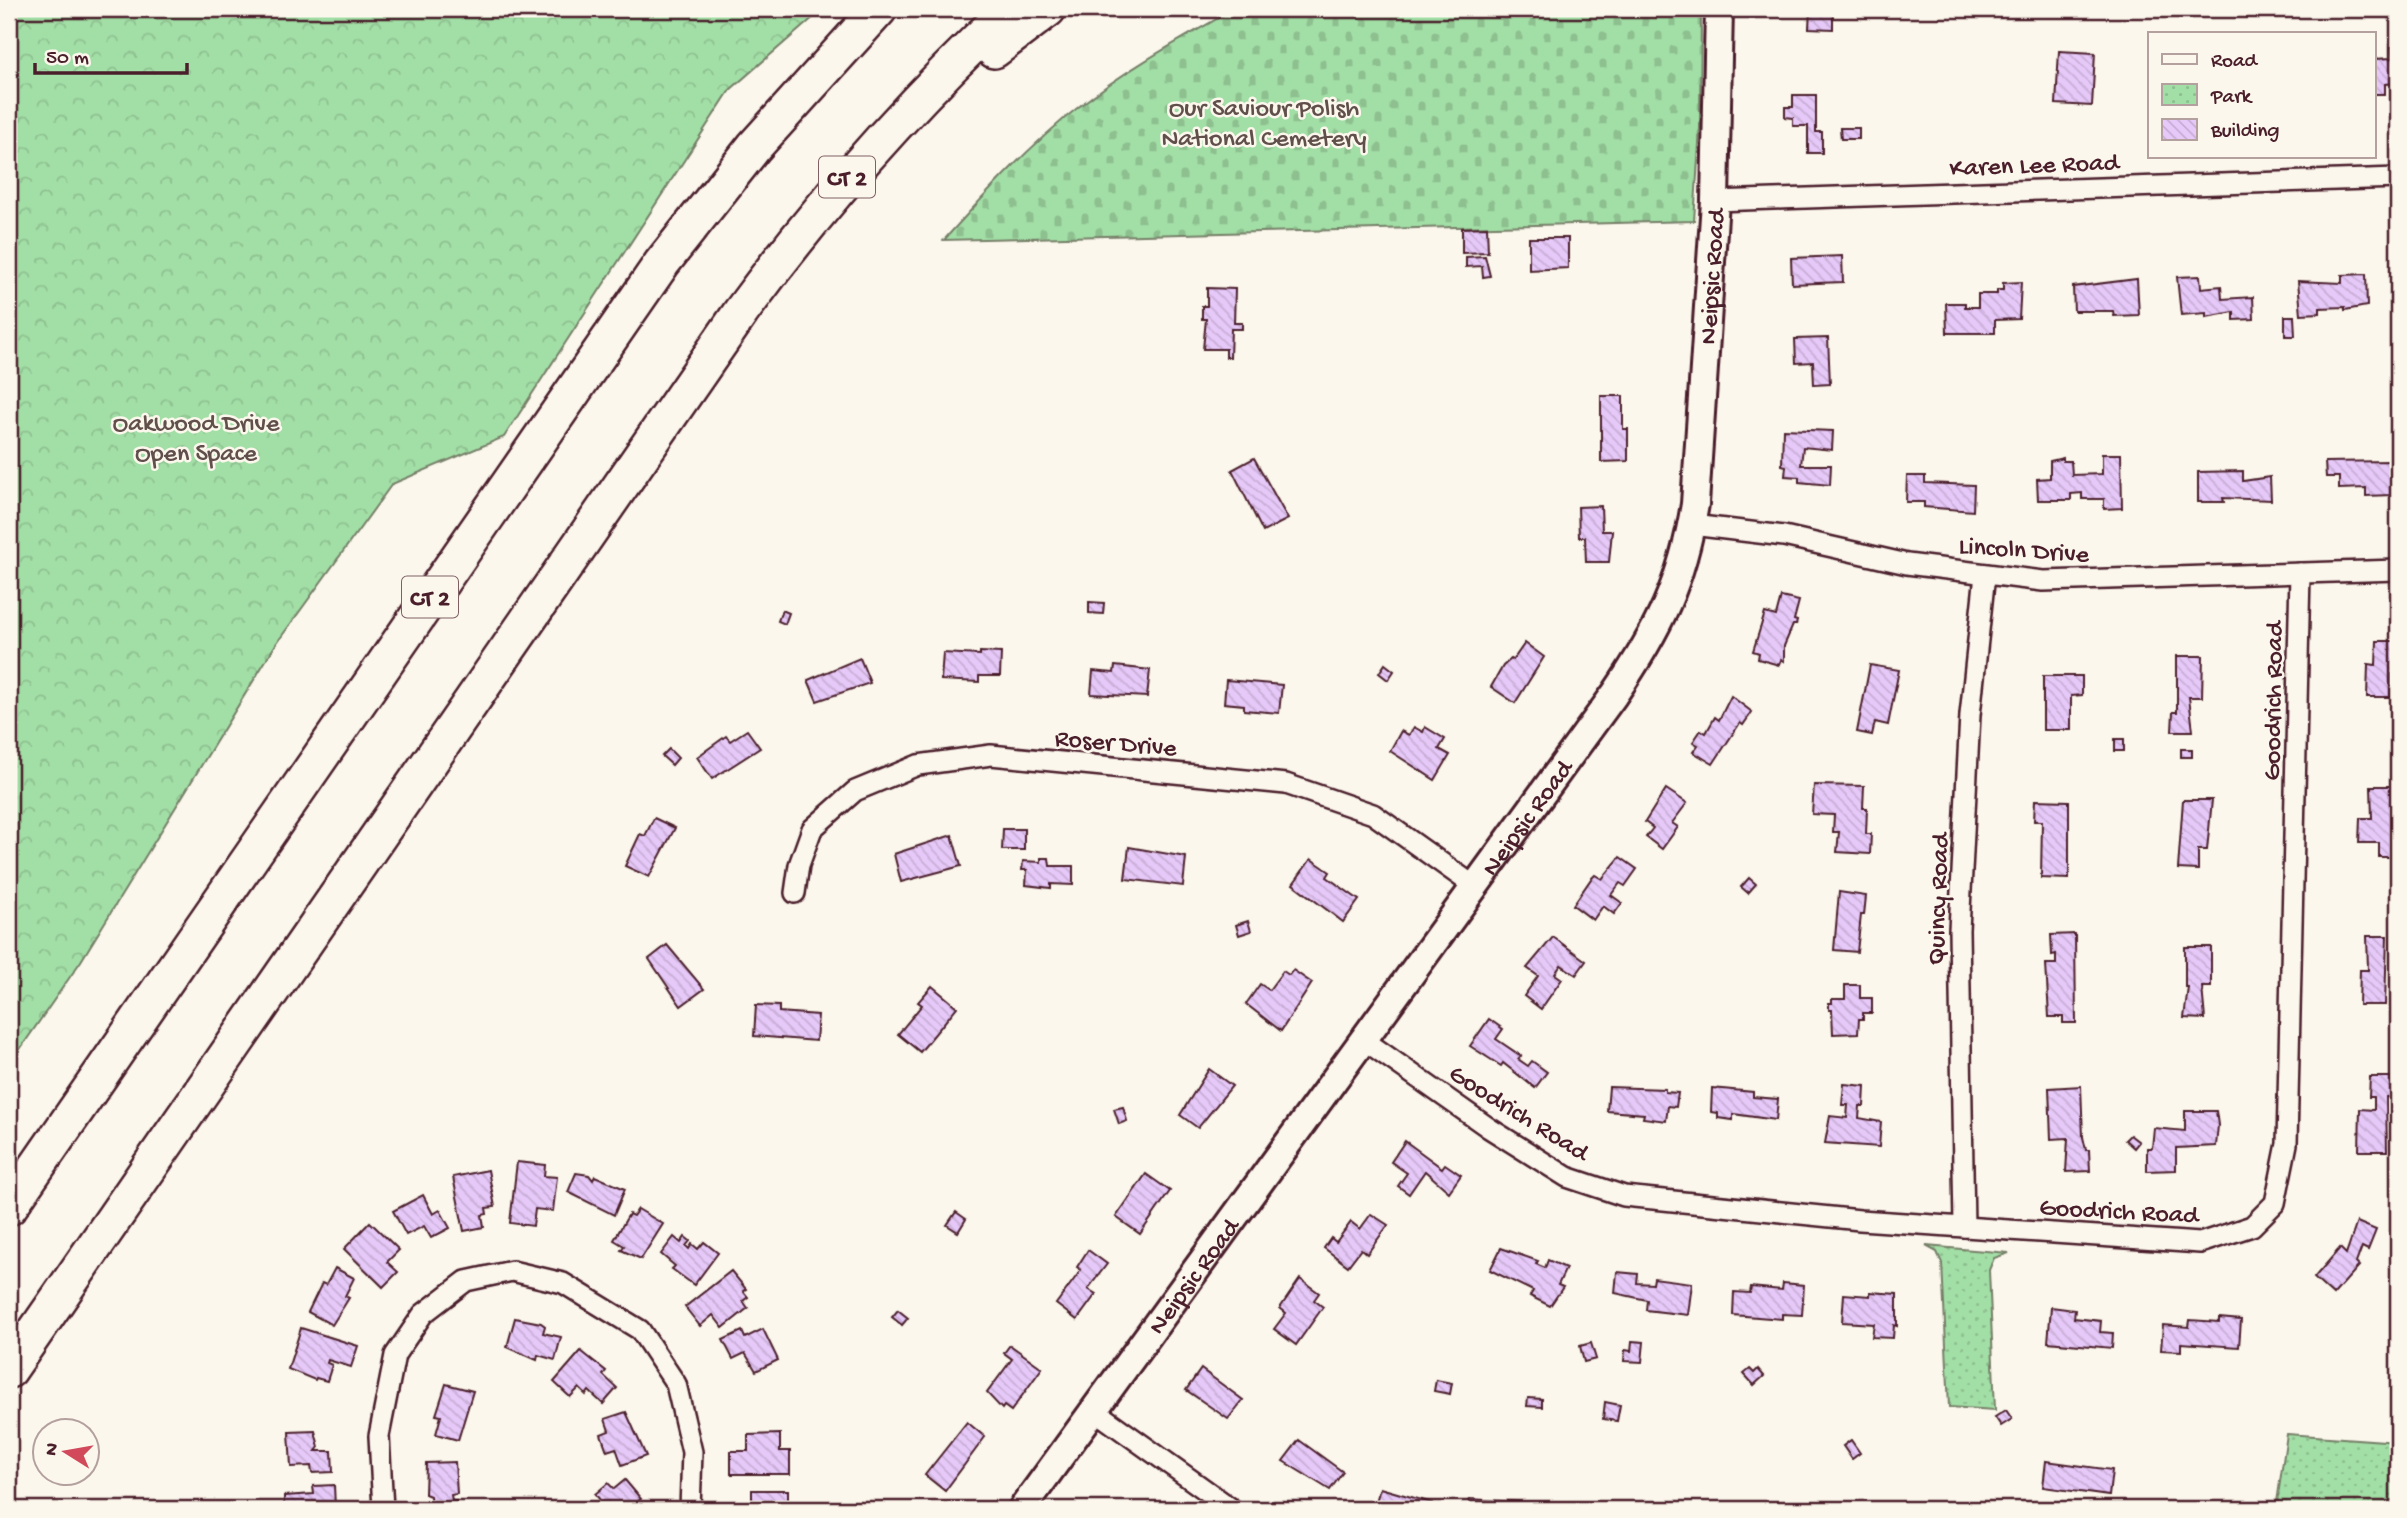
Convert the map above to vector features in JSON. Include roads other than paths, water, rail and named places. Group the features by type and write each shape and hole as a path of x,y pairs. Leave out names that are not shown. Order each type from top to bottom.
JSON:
{"highway":[{"name":"CT 2","path":"9,1207 654,274 754,147 879,9"},
{"name":"CT 2","path":"9,1370 725,334 814,217 926,91 1010,9"},
{"path":"926,91 960,77 1048,9"}],"street":[{"name":"Neipsic Road","path":"1022,1509 1651,640 1672,595 1692,524 1715,201 1718,9"},
{"name":"Karen Lee Road","path":"1715,201 2398,178"},
{"name":"Lincoln Drive","path":"1692,524 1784,536 1907,564 2043,581 2398,570"},
{"name":"Goodrich Road","path":"1364,1040 1489,1128 1567,1177 1624,1196 1964,1227 2200,1243 2252,1226 2275,1203 2287,1144 2300,573"},
{"name":"Quincy Road","path":"1964,1227 1959,930 1970,715 1985,574"},
{"name":"Roser Drive","path":"795,893 799,865 812,829 855,791 918,765 991,755 1286,783 1373,814 1474,886"},
{"path":"383,1509 379,1436 395,1356 423,1314 466,1281 512,1271 563,1283 640,1330 676,1384 692,1452 690,1509"},
{"path":"1095,1411 1232,1509"}],"park label":[{"name":"Our Saviour Polish National Cemetery","path":"1264,121"},
{"name":"Oakwood Drive Open Space","path":"196,436"}]}
